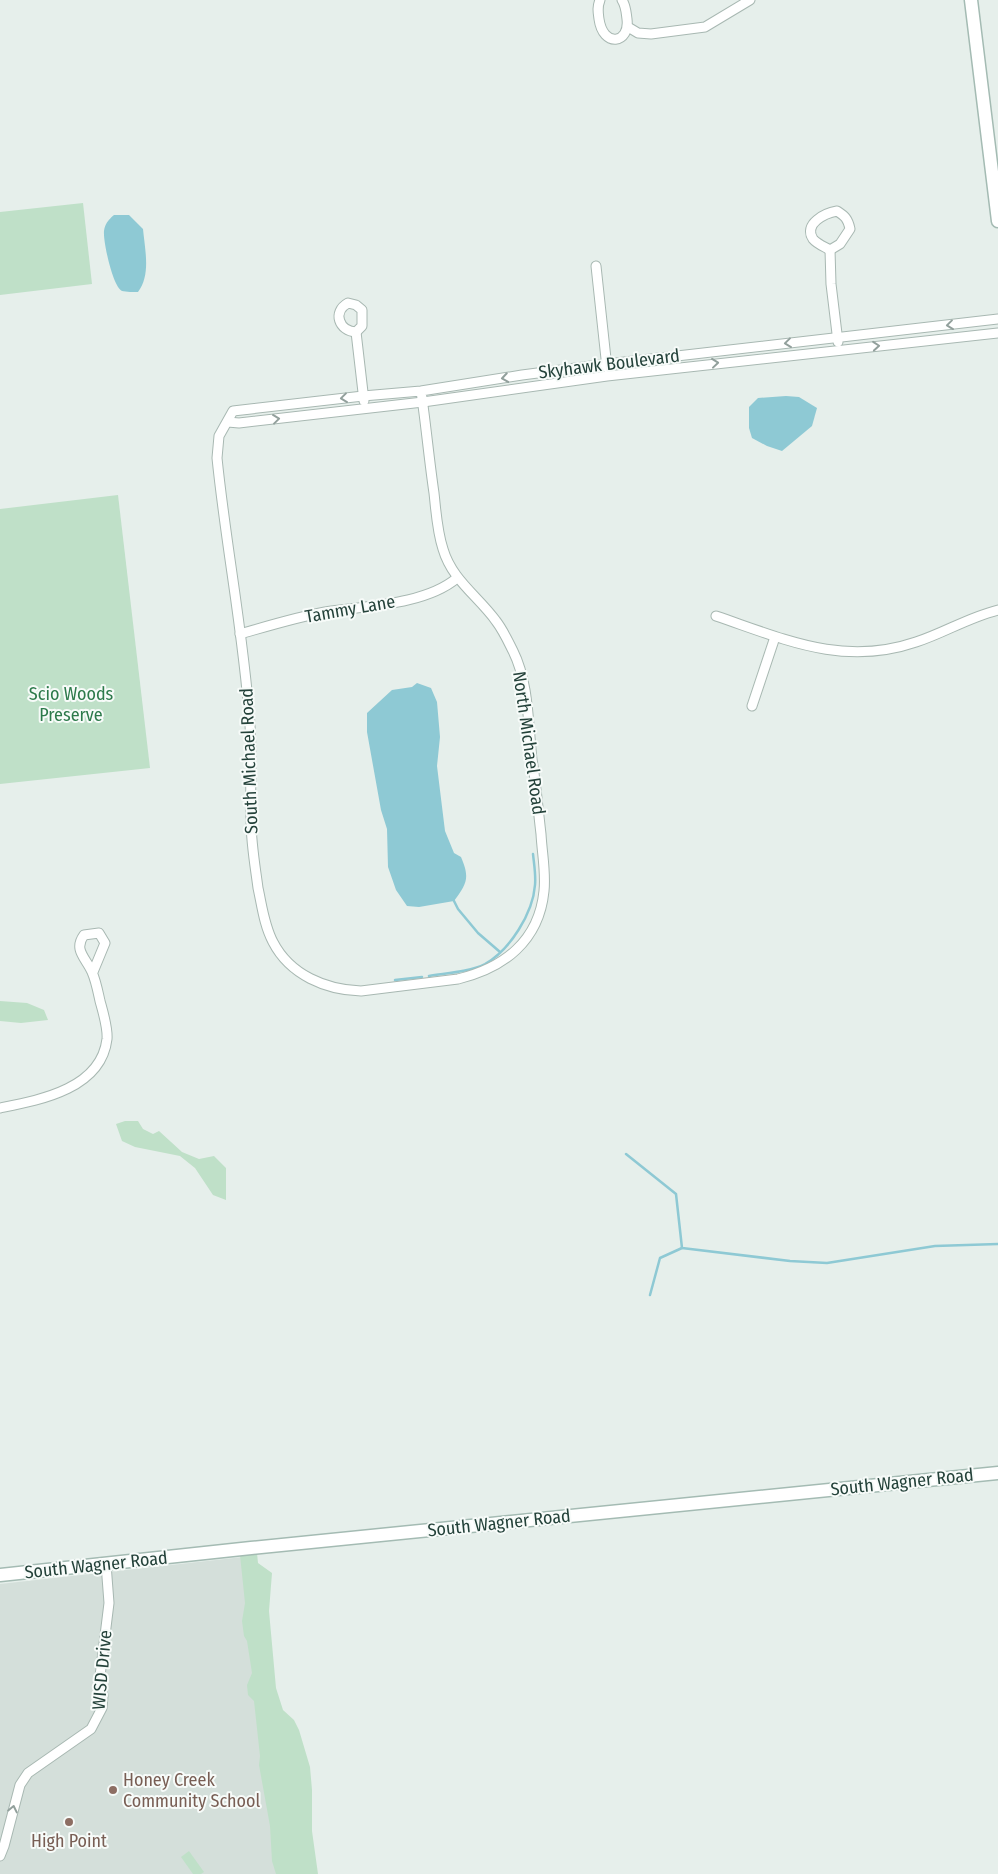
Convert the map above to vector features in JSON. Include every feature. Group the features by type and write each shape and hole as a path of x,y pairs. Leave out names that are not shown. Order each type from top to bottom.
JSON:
{"main road":[{"path":"971,0 993,141 998,221"},
{"name":"South Wagner Road","path":"0,1575 998,1472"}],"street":[{"path":"600,0 597,8 600,30 605,37 611,39 625,34 628,27 622,0"},
{"path":"628,27 638,33 651,34 704,27 750,0"},
{"path":"837,211 848,220 850,229 840,244 830,250 814,241 811,235 812,227 819,217 826,212 837,211"},
{"path":"830,250 831,284 838,349"},
{"path":"596,266 608,376"},
{"name":"Skyhawk Boulevard","path":"219,472 217,446 233,411 421,391 607,364 998,319"},
{"path":"356,332 365,408"},
{"name":"Skyhawk Boulevard","path":"228,422 239,423 423,402 608,376 838,349 998,333"},
{"name":"North Michael Road","path":"361,990 458,979 489,969 497,965 519,947 532,929 542,906 545,875 520,669 514,653 496,621 457,578 443,550 421,391"},
{"name":"South Michael Road","path":"219,472 250,726 251,836 263,916 281,956 298,972 339,989 361,990"},
{"name":"Tammy Lane","path":"240,634 315,614 392,603 436,591 457,578"},
{"path":"716,616 775,637 819,649 850,652 897,648 917,642 979,615 998,610"},
{"path":"752,706 775,637"},
{"path":"0,1108 68,1090 84,1080 97,1066 107,1038 93,972"},
{"name":"WISD Drive","path":"0,1856 20,1785 28,1773 91,1729 102,1708 103,1696 100,1676 109,1602 106,1564"}],"shaded area":[{"path":"243,1557 277,1874 0,1874 0,1584"}],"green space":[{"path":"83,203 92,284 0,295 0,212"},
{"name":"Scio Woods Preserve","path":"118,495 150,768 0,784 0,509"},
{"path":"0,1001 27,1003 44,1010 48,1020 21,1023 0,1021"},
{"path":"125,1121 138,1121 143,1129 153,1134 159,1131 182,1152 199,1159 214,1156 226,1168 226,1200 213,1195 195,1168 180,1156 135,1147 122,1141 116,1124"},
{"path":"257,1553 258,1563 272,1573 269,1611 276,1688 283,1710 294,1720 299,1730 310,1767 312,1831 318,1874 276,1874 272,1861 270,1826 259,1765 260,1756 254,1701 248,1695 247,1685 252,1673 242,1621 245,1603 240,1555"},
{"path":"189,1851 204,1872 201,1874 193,1874 181,1857"}],"water":[{"path":"114,215 129,215 143,229 146,270 145,278 138,292 122,291 112,273 104,231 107,222"},
{"path":"799,397 817,408 812,426 782,451 752,438 749,428 749,407 758,398"},
{"path":"417,683 431,688 437,702 440,737 437,766 445,831 454,853 461,857 466,870 466,880 454,901 419,907 407,906 396,890 388,867 387,829 381,810 367,732 367,713 392,690 412,687"}],"waterway":[{"path":"429,976 479,967 503,950 519,930 530,907 535,885 533,854"},
{"path":"454,901 458,909 478,933 500,952"},
{"path":"395,980 422,977"},
{"path":"626,1154 676,1194 682,1248 790,1261 827,1263 935,1246 998,1244"},
{"path":"650,1295 660,1258 682,1248"}],"place":[{"name":"Honey Creek Community School","path":"113,1790"},
{"name":"High Point","path":"69,1822"}]}
